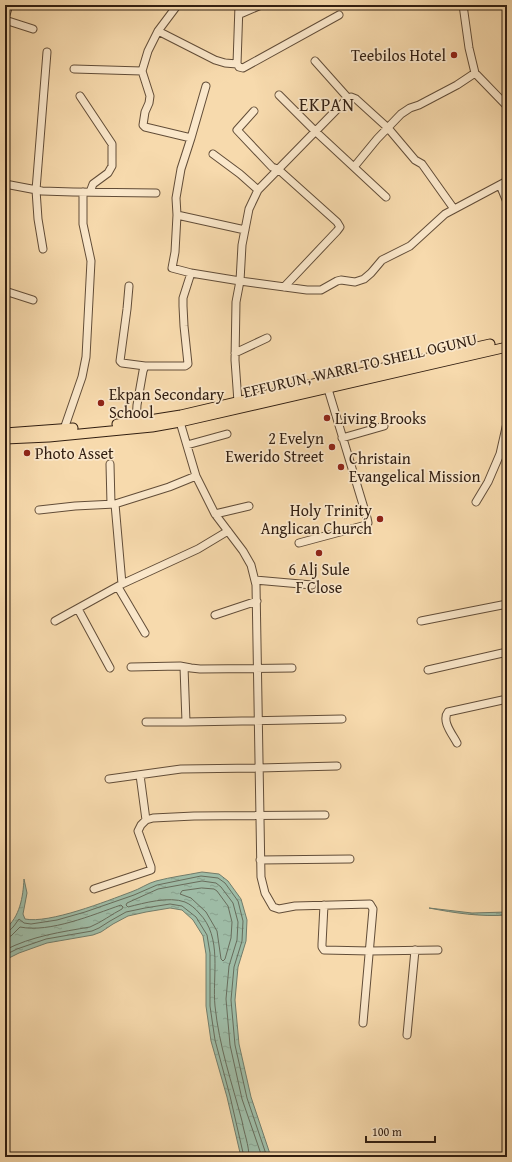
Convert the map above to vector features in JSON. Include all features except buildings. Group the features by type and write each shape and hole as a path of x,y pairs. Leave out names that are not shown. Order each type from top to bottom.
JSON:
{"main road":[{"name":"EFFURUN, WARRI TO SHELL OGUNU","path":"5,439 49,437 152,427 180,422 328,389 348,380 507,341"},
{"name":"EFFURUN, WARRI TO SHELL OGUNU","path":"5,433 136,422 181,415 507,347"}],"street":[{"path":"9,5 5,19 33,30"},
{"path":"237,64 240,14 239,5"},
{"path":"240,14 261,5"},
{"path":"463,5 475,72 507,106"},
{"path":"176,7 158,31 148,51 142,71 150,96 143,125 145,127 190,138"},
{"path":"158,31 215,60 226,64 237,64 239,67 243,68 338,15"},
{"path":"43,249 38,219 36,190 47,52"},
{"path":"315,61 348,98 356,99 388,128 415,160 422,164 454,209"},
{"path":"74,69 142,71"},
{"path":"354,167 401,114 410,108 445,92 475,72"},
{"path":"206,86 181,169 176,198 177,215 175,252 172,268 191,273 240,281 307,290 321,290 341,280 355,282 360,281 371,273 382,260 410,246 445,214 504,183 507,202"},
{"path":"279,95 315,131 386,197"},
{"path":"64,429 82,376 86,357 91,261 83,224 87,192 93,184 108,173 112,166 112,144 80,96"},
{"path":"238,402 235,353 236,302 240,281 242,245 249,209 258,190 348,98"},
{"path":"254,111 237,130 272,167 279,170 337,222 340,227 338,231 284,287"},
{"path":"213,154 240,174 258,190"},
{"path":"5,184 36,190 156,193"},
{"path":"177,215 245,230"},
{"path":"129,286 120,361 122,364 146,366 185,366 188,364 183,298 191,273"},
{"path":"5,291 34,300"},
{"path":"235,353 267,338"},
{"path":"136,422 137,405 143,371 146,366"},
{"path":"299,543 366,525 368,523 328,389"},
{"path":"180,422 196,476 215,514 243,551 251,565 256,585 259,816 262,885 273,907 279,909 295,906 370,904 373,909 363,1023"},
{"path":"476,502 488,482 500,454 507,423"},
{"path":"342,438 384,426"},
{"path":"187,445 227,434"},
{"path":"110,464 120,585 145,633"},
{"path":"39,510 113,504 169,487 196,476"},
{"path":"215,514 249,506"},
{"path":"55,621 120,585 198,549 228,531"},
{"path":"255,580 312,585"},
{"path":"215,615 257,601"},
{"path":"422,621 507,604"},
{"path":"78,609 110,668"},
{"path":"428,670 507,652"},
{"path":"131,667 180,666 200,669 292,668"},
{"path":"184,667 186,722"},
{"path":"458,743 445,718 448,712 507,699"},
{"path":"146,722 342,719"},
{"path":"109,779 181,769 337,766"},
{"path":"140,775 146,820"},
{"path":"94,889 151,870 138,830 146,820 153,818 194,816 325,815"},
{"path":"260,860 350,859"},
{"path":"324,905 322,949 326,951 438,950"},
{"path":"407,1035 415,950"}],"water":[{"path":"202,872 219,874 228,881 241,899 247,920 246,941 238,967 235,1000 239,1044 251,1097 271,1157 241,1157 227,1097 211,1041 206,1006 206,954 203,936 193,920 182,910 170,908 128,916 93,935 47,943 19,953 5,960 5,929 14,919 20,906 24,879 27,893 23,914 25,919 35,920 78,911 134,891 156,881"},
{"path":"429,908 472,913 507,912 507,915 468,914"}],"place":[{"name":"Teebilos Hotel","path":"454,55"},
{"name":"Ekpan Secondary School","path":"101,403"},
{"name":"Living Brooks","path":"327,418"},
{"name":"2 Evelyn Ewerido Street","path":"332,447"},
{"name":"Photo Asset","path":"27,453"},
{"name":"Christain Evangelical Mission","path":"341,467"},
{"name":"Holy Trinity Anglican Church","path":"380,519"},
{"name":"6 Alj Sule F Close","path":"319,553"}],"district":[{"name":"EKPAN","path":"327,104"}]}
